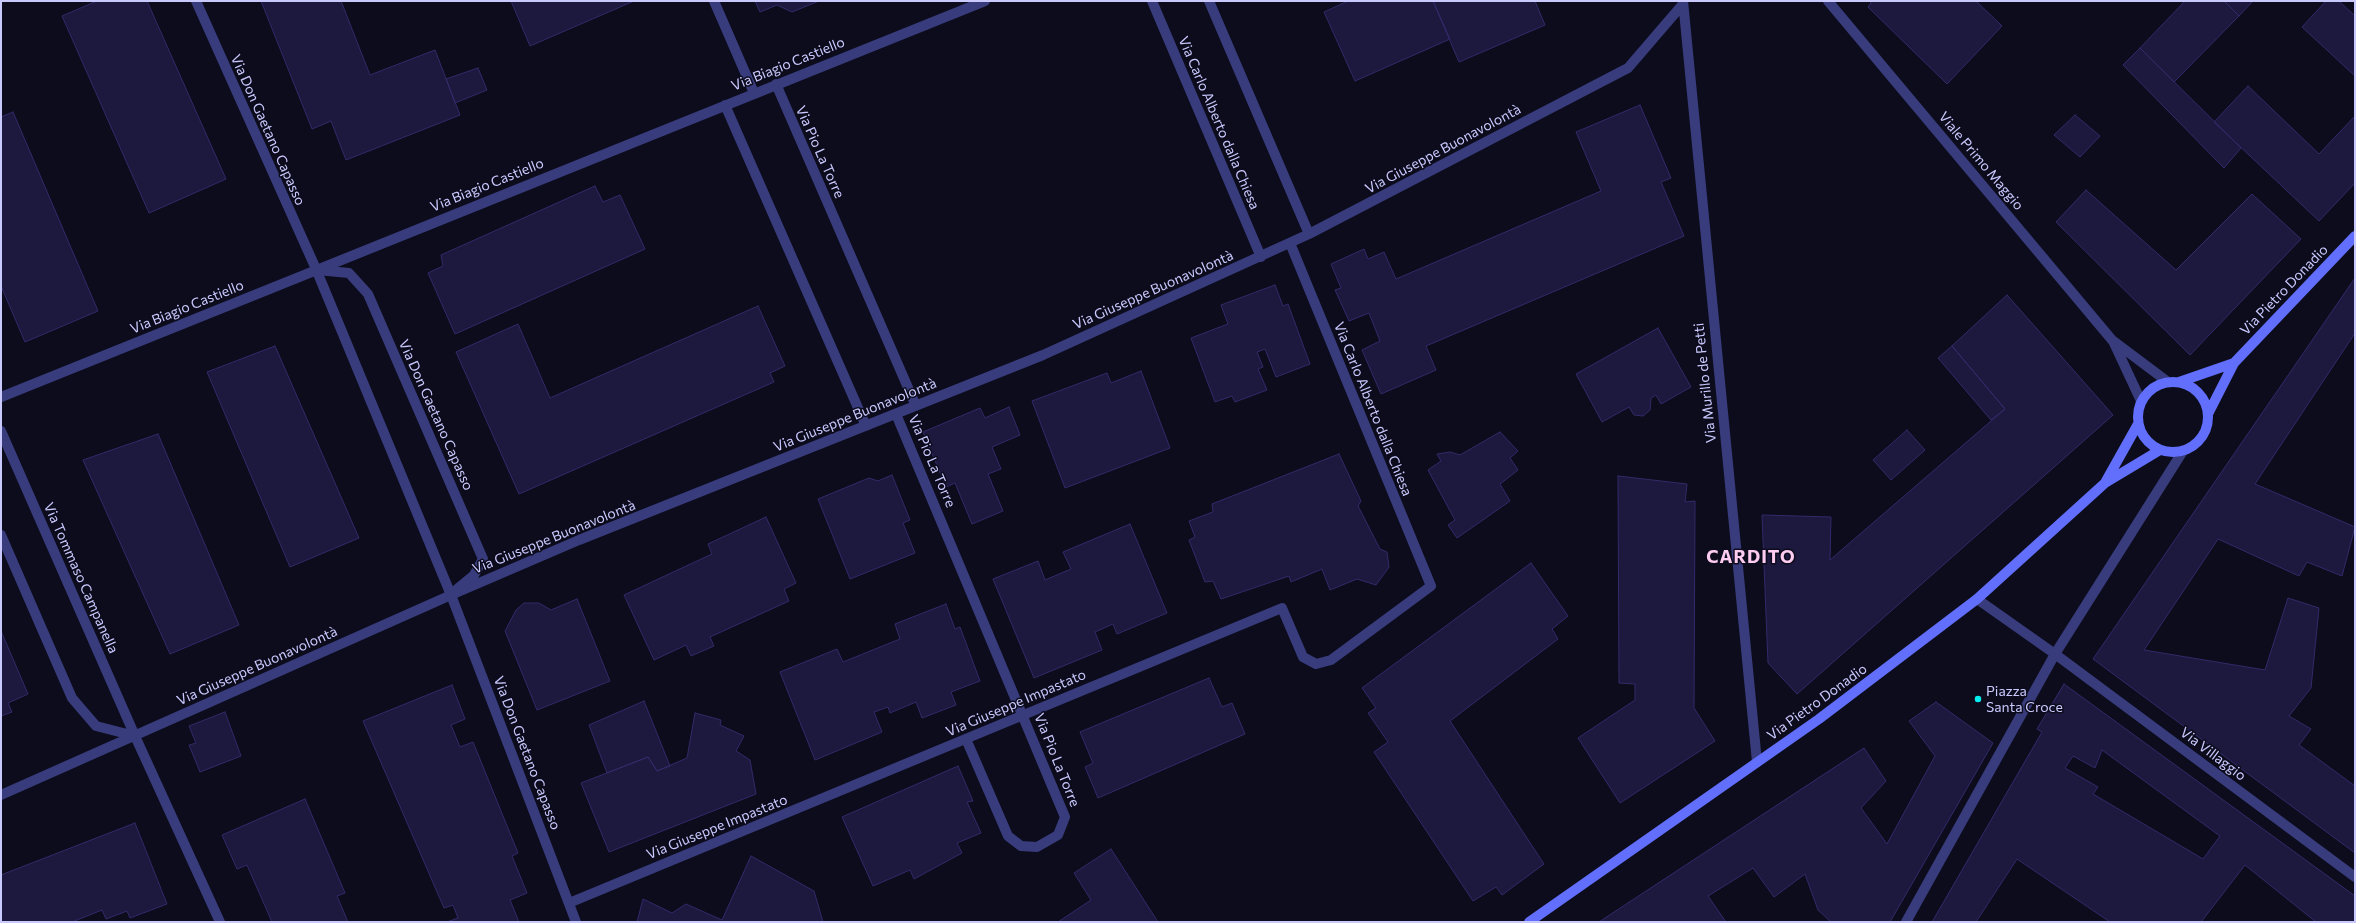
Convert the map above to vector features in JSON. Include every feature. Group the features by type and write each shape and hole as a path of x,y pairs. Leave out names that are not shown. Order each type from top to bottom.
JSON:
{"main road":[{"name":"Via Pietro Donadio","path":"2208,414 2234,363 2355,236"},
{"name":"Via Pietro Donadio","path":"2179,382 2234,363"},
{"path":"2168,382 2179,382 2190,386 2199,393 2206,403 2208,414 2207,426 2202,437 2194,445 2183,451 2172,452 2160,450 2150,444 2142,435 2138,424 2141,401 2157,385 2168,382"},
{"name":"Via Pietro Donadio","path":"2105,483 2138,424"},
{"name":"Via Pietro Donadio","path":"1529,922 1757,762 1977,599 2105,483 2160,450"}],"street":[{"name":"Via Don Gaetano Capasso","path":"196,1 316,269 451,595 576,922"},
{"path":"714,1 754,93"},
{"name":"Via Biagio Castiello","path":"1,397 984,1"},
{"name":"Via Carlo Alberto dalla Chiesa","path":"1152,1 1261,257"},
{"path":"1209,1 1309,234"},
{"name":"Viale Primo Maggio","path":"1828,1 2112,340 2168,382"},
{"name":"Via Giuseppe Buonavolontà","path":"1,795 451,595 579,540 1043,355 1261,257 1309,234 1628,68 1683,2"},
{"name":"Via Murillo de Petti","path":"1683,2 1757,762"},
{"name":"Via Pio La Torre","path":"776,84 916,406"},
{"path":"724,105 866,426"},
{"name":"Via Carlo Alberto dalla Chiesa","path":"1290,243 1431,586"},
{"name":"Via Don Gaetano Capasso","path":"316,269 349,273 368,294 483,559 474,575 451,595"},
{"name":"Viale Primo Maggio","path":"2112,340 2141,401"},
{"name":"Via Pio La Torre","path":"896,414 1066,817 1058,835 1037,847 1021,846 1008,836 966,739"},
{"name":"Via Tommaso Campanella","path":"1,431 135,736 220,922"},
{"path":"1906,922 2055,654 2183,451"},
{"path":"1,535 72,698 96,726 135,736"},
{"name":"Via Giuseppe Impastato","path":"569,903 1282,608 1303,657 1316,664 1331,660 1431,586"},
{"name":"Via Villaggio","path":"1977,599 2055,654 2355,877"}],"building":[{"path":"97,1 147,1 226,179 149,213 62,16"},
{"path":"261,1 341,1 370,75 435,50 460,115 346,160 331,121 312,129"},
{"path":"511,1 634,1 530,46"},
{"path":"755,1 819,1 792,12 777,5 760,12"},
{"path":"1348,1 1433,1 1450,39 1355,81 1324,12"},
{"path":"1433,1 1535,1 1545,25 1459,62"},
{"path":"1870,1 1976,1 2002,26 1947,84 1868,7 1871,3"},
{"path":"2185,1 2224,1 2239,16 2174,82 2140,48"},
{"path":"2224,1 2253,1 2239,16"},
{"path":"2326,1 2339,1 2355,16 2355,76 2302,27"},
{"path":"2140,48 2241,148 2224,168 2123,65"},
{"path":"478,68 487,90 455,103 446,79"},
{"path":"2248,86 2319,154 2355,116 2355,183 2319,221 2214,122"},
{"path":"1640,105 1671,178 1661,182 1684,236 1426,346 1436,370 1381,394 1362,350 1380,341 1369,313 1349,321 1335,290 1341,288 1331,264 1364,249 1368,259 1384,252 1396,279 1601,191 1576,132"},
{"path":"13,112 98,311 25,342 1,286 1,117"},
{"path":"2075,115 2100,136 2080,157 2054,135"},
{"path":"595,186 603,202 620,195 645,249 455,334 428,273 443,266 441,255"},
{"path":"2086,190 2176,270 2252,194 2301,239 2190,355 2056,222"},
{"path":"2355,278 2355,333 2255,484 2355,527 2342,576 2307,562 2299,576 2218,539 2144,650 2265,670 2288,598 2319,608 2311,688 2289,716 2311,729 2299,745 2355,786 2355,853 2093,659"},
{"path":"1275,285 1283,306 1288,304 1310,364 1276,377 1265,349 1257,352 1263,367 1258,369 1267,390 1235,402 1232,396 1215,402 1191,338 1228,324 1221,305"},
{"path":"2007,295 2113,415 1797,694 1768,663 1762,515 1831,517 1830,560 2005,409 1952,346"},
{"path":"758,306 785,366 770,373 774,382 519,494 456,352 518,324 550,398"},
{"path":"1658,328 1691,387 1661,404 1656,395 1651,398 1650,410 1643,416 1634,415 1629,407 1602,422 1576,374"},
{"path":"275,346 359,538 290,567 207,372"},
{"path":"1952,346 2005,409 1991,420 1938,358"},
{"path":"1141,371 1170,448 1065,488 1032,401 1107,373 1111,383"},
{"path":"1009,407 1020,435 992,447 1001,469 988,474 1003,511 972,524 955,483 946,487 923,432 980,408 985,418"},
{"path":"1907,430 1925,450 1891,480 1873,460"},
{"path":"1500,432 1518,451 1510,458 1518,470 1500,484 1510,501 1457,538 1448,525 1455,520 1428,470 1441,461 1437,454 1450,452 1460,455"},
{"path":"158,434 239,625 170,654 83,460"},
{"path":"1339,454 1361,501 1358,506 1380,549 1387,552 1389,567 1376,585 1357,579 1330,590 1322,569 1291,582 1289,576 1221,599 1213,581 1205,582 1189,540 1195,537 1189,521 1213,512 1212,504"},
{"path":"892,475 910,520 903,523 915,553 850,579 818,499 869,478 878,481"},
{"path":"1618,476 1687,484 1685,502 1695,501 1694,708 1715,741 1620,803 1578,738 1635,700 1635,684 1619,683"},
{"path":"766,517 796,583 784,589 789,601 710,637 714,646 691,656 686,645 654,660 624,595 712,554 708,544"},
{"path":"1130,524 1167,613 1117,634 1113,624 1095,632 1102,650 1034,678 993,579 1038,561 1045,580 1071,569 1063,552"},
{"path":"1531,563 1568,616 1552,629 1558,639 1450,721 1544,864 1502,895 1496,887 1473,901 1374,752 1388,742 1368,713 1376,708 1362,688"},
{"path":"577,599 610,681 537,710 505,631 516,610 524,603 539,603 551,610"},
{"path":"946,604 955,629 960,627 980,681 951,692 956,705 922,718 916,702 890,713 888,707 874,712 882,732 815,760 780,672 837,649 843,662 900,639 895,624"},
{"path":"1,631 28,694 8,703 12,712 1,716"},
{"path":"1209,678 1222,707 1232,703 1245,734 1098,798 1085,767 1093,763 1080,732"},
{"path":"2064,684 2355,896 2355,922 2316,922 2245,865 2201,922 2110,922 2017,859 1976,922 1932,922 2042,732 2037,729","holes":["2102,750 2220,836 2203,859 2093,794 2098,787 2065,768 2073,756 2095,768"]},
{"path":"452,685 465,719 451,725 460,747 473,742 518,853 512,856 527,893 510,900 519,922 447,922 458,918 453,905 444,908 363,721"},
{"path":"644,701 670,766 657,771 648,757 607,773 589,725"},
{"path":"1936,702 1993,743 1890,922 1831,922 1818,910 1805,874 1774,897 1753,868 1708,896 1726,922 1599,922 1864,748 1886,781 1861,808 1887,844 1935,756 1909,721"},
{"path":"225,712 241,756 200,772 189,745 196,743 189,726"},
{"path":"695,713 721,720 720,725 744,736 736,751 750,760 756,794 609,852 581,783 648,757 657,771 687,758"},
{"path":"958,766 973,801 967,802 981,833 957,843 962,853 914,879 910,870 873,886 842,817"},
{"path":"305,799 345,893 337,896 348,922 272,922 247,865 237,869 222,835"},
{"path":"135,823 167,904 130,918 127,911 106,919 102,910 72,922 1,922 1,875"},
{"path":"1111,849 1158,922 1058,922 1091,900 1074,873"},
{"path":"751,856 814,891 823,922 637,922 643,899 672,913 686,904 722,920"}],"place":[{"name":"Piazza Santa Croce","path":"1978,699"}],"district":[{"name":"CARDITO","path":"1751,557"}]}
